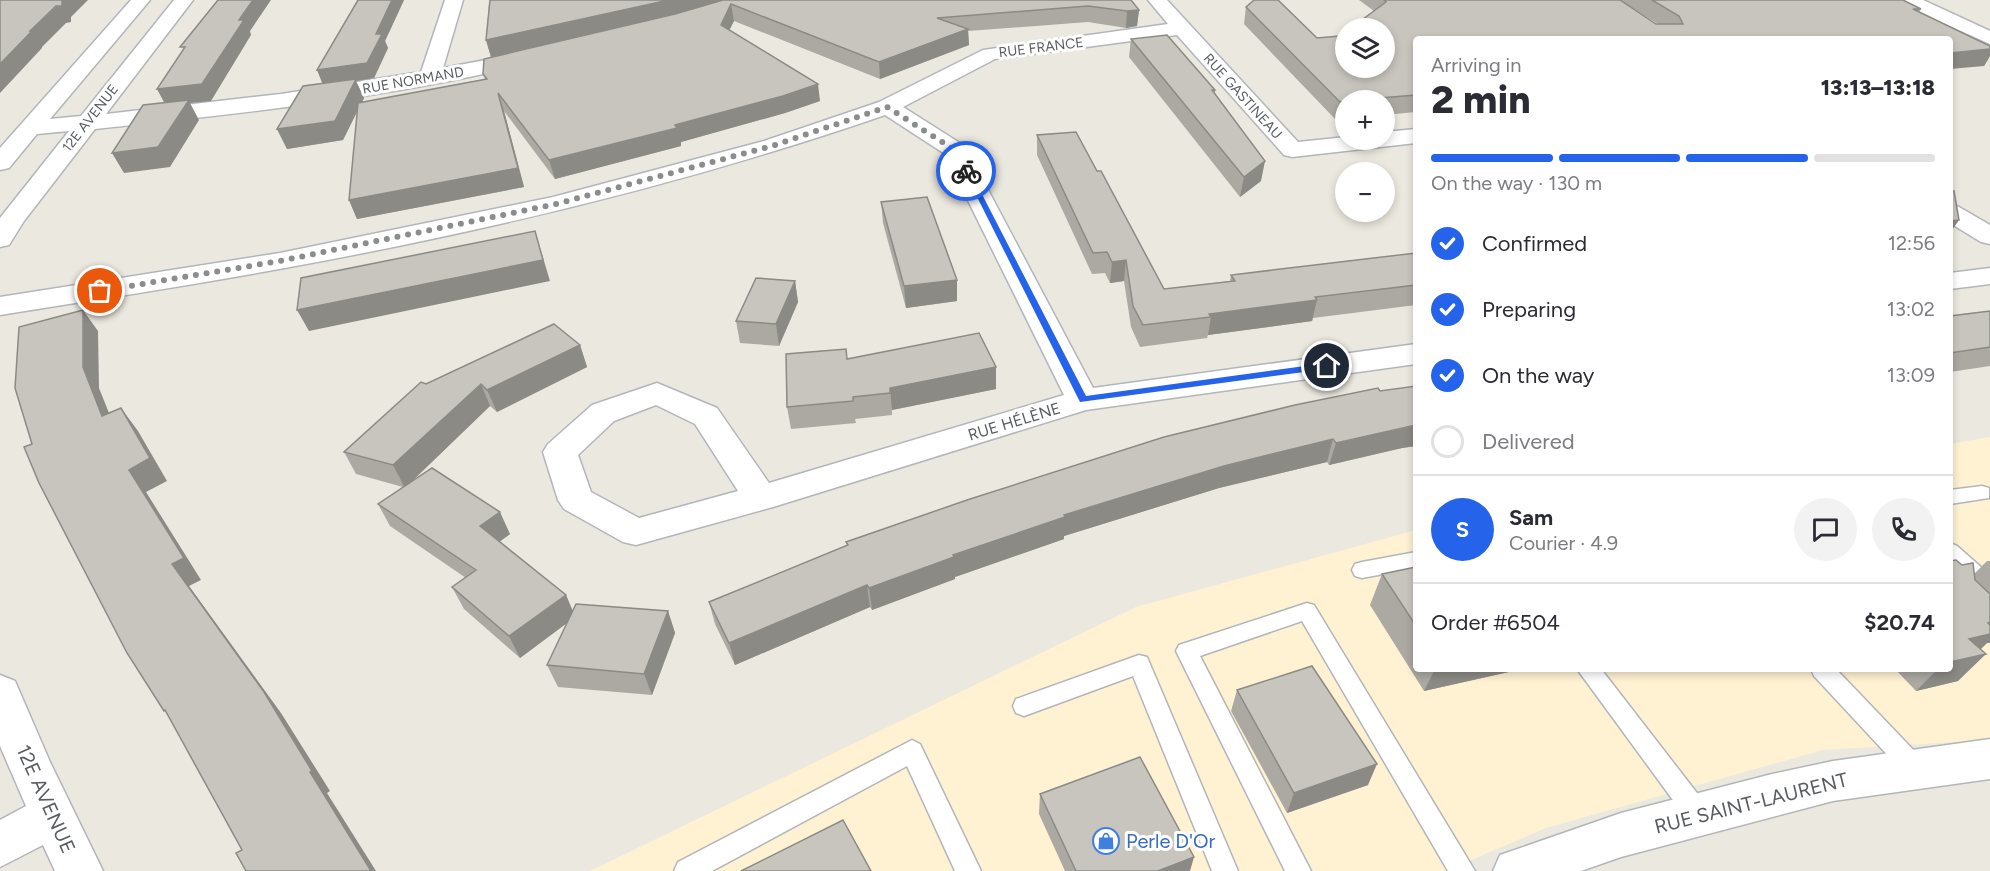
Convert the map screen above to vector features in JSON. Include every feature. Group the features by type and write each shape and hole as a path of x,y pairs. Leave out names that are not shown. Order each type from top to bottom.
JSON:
{"street":[{"path":"0,163 141,0"},
{"name":"12E AVENUE","path":"0,239 12,219 184,0"},
{"path":"429,79 454,0"},
{"name":"RUE GASTINEAU","path":"1157,0 1292,150 1335,145"},
{"path":"1907,0 1990,38"},
{"path":"1936,0 1990,24"},
{"name":"RUE FRANCE","path":"0,306 280,261 556,204 772,146 887,107 990,54 1182,28"},
{"name":"RUE NORMAND","path":"31,128 203,111 429,79 550,54"},
{"path":"887,107 955,150 1083,400"},
{"name":"RUE GASTINEAU","path":"1395,138 1413,136"},
{"path":"1953,214 1990,236"},
{"path":"1953,281 1990,276"},
{"name":"RUE HÉLÈNE","path":"761,498 706,416 657,393 603,413 560,452 576,500 636,532 761,498 1083,400 1413,354"},
{"name":"12E AVENUE","path":"0,693 31,769 79,871"},
{"name":"RUE SAINT-LAURENT","path":"1518,871 1621,835 1833,781 1990,759"},
{"path":"0,845 53,815"}],"lane":[{"path":"1953,497 1982,493"},
{"path":"1953,554 1990,586"},
{"path":"1362,570 1413,561"},
{"path":"1298,871 1187,651 1307,611 1462,871"},
{"path":"1024,706 1139,664 1225,871"},
{"path":"1590,672 1698,814"},
{"path":"1825,672 1915,768"},
{"path":"687,871 912,751 968,871"}],"shaded area":[{"path":"1990,437 1990,740 1823,750 1546,828 1446,871 590,871 1136,607 1413,531 1413,672 1953,672 1953,443"}],"building":[{"path":"0,0 63,0 62,6 56,6 0,64"},
{"path":"218,0 253,0 239,20 244,20 202,84 157,89 185,47 180,47"},
{"path":"358,0 392,0 376,34 382,34 367,63 317,70"},
{"path":"490,0 669,0 486,40"},
{"path":"723,0 1131,0 1139,10 1127,11 1088,6 937,18 968,29 879,62 731,4 721,25 818,84 783,96 675,125 677,128 549,160 498,93 518,168 349,200 358,103 487,79 483,74 484,59 675,14"},
{"path":"1254,0 1278,0 1317,38 1335,36 1335,78 1395,78 1395,18 1364,18 1386,2 1384,0 1620,0 1656,24 1683,24 1679,16 1652,0 1903,0 1921,9 1913,9 1990,46 1990,49 1953,53 1953,36 1413,36 1413,95 1395,97 1395,90 1335,90 1335,97 1246,7"},
{"path":"1167,35 1215,90 1212,90 1265,161 1244,177 1131,39"},
{"path":"356,79 335,121 277,129 303,86"},
{"path":"189,100 158,147 112,153 143,105"},
{"path":"1076,132 1097,171 1101,171 1164,289 1235,281 1231,275 1413,253 1413,285 1315,297 1317,300 1143,325 1133,306 1126,260 1112,262 1107,252 1093,253 1037,135"},
{"path":"1953,191 1959,220 1953,221"},
{"path":"927,197 957,280 904,286 881,202"},
{"path":"535,231 543,260 297,310 301,278"},
{"path":"756,278 795,281 776,324 736,321"},
{"path":"83,310 83,367 102,416 121,408 150,458 129,470 184,558 172,564 264,692 371,871 246,871 236,853 242,850 165,710 127,653 39,483 24,447 32,444 15,388 19,327"},
{"path":"1990,311 1990,347 1953,353 1953,316"},
{"path":"554,324 580,345 487,390 481,384 393,465 344,452 421,382 426,384"},
{"path":"979,333 996,367 890,388 890,393 853,397 853,401 787,407 786,354 846,349 847,359"},
{"path":"1413,386 1413,426 1336,443 1333,439 1224,466 1064,515 1065,517 953,555 954,557 869,588 867,585 729,643 709,602 848,545 846,542 967,500 1164,437 1295,405 1378,388 1380,391"},
{"path":"432,468 500,512 480,526 566,595 509,636 452,587 476,570 378,504"},
{"path":"1953,560 1962,565 1973,563 1975,580 1990,594 1990,622 1988,623 1990,634 1969,639 1986,654 1953,661"},
{"path":"1413,568 1413,621 1382,574"},
{"path":"576,604 668,611 644,674 547,665"},
{"path":"1312,666 1377,764 1294,793 1237,690"},
{"path":"1140,757 1194,857 1158,871 1076,871 1040,794"},
{"path":"843,820 871,871 741,871"}],"way so far":[{"path":"100,291 280,261 556,204 772,146 887,107 955,150 966,171"}],"place":[{"name":"Perle D'Or","path":"1106,841"}],"route":[{"path":"966,171 1083,400 1327,366"}]}
